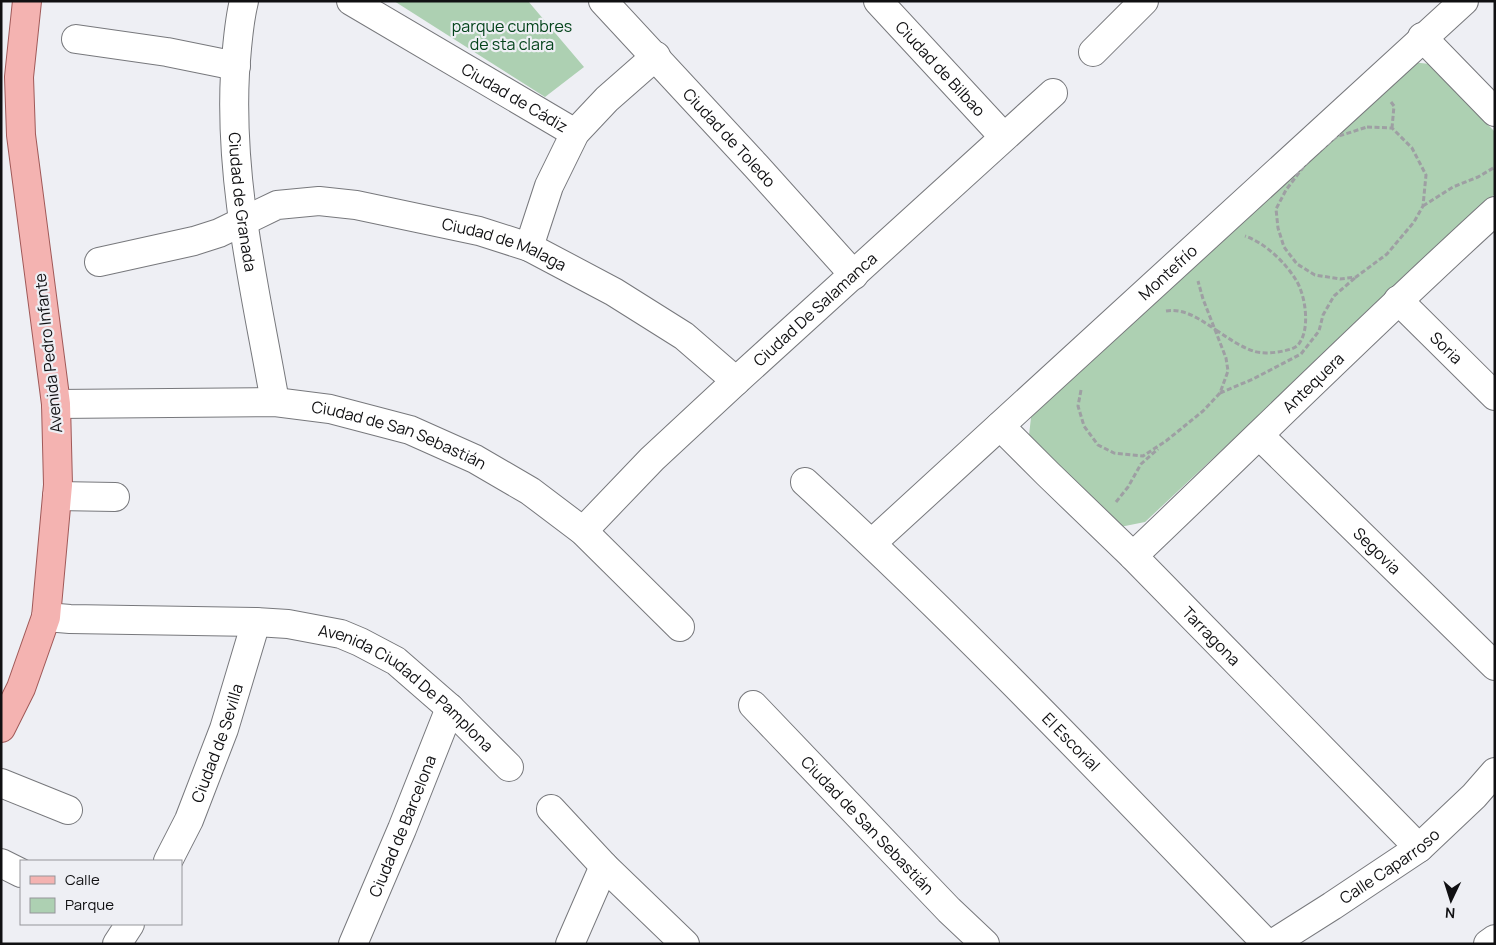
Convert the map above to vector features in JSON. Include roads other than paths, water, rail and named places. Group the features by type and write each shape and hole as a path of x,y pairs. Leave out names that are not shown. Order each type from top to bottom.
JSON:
{"main road":[{"name":"Avenida Pedro Infante","path":"1,728 21,688 46,617 57,496 56,404 21,135 19,77 27,1"}],"street":[{"name":"Ciudad de Granada","path":"244,1 240,18 233,109 235,156 243,222 275,402"},
{"name":"Ciudad de Cádiz","path":"351,1 575,133"},
{"name":"Ciudad de Toledo","path":"603,1 656,56 854,275"},
{"name":"Ciudad de Bilbao","path":"878,1 1004,136"},
{"name":"Montefrío","path":"872,543 1422,37 1464,1"},
{"path":"1093,52 1129,7"},
{"path":"1422,37 1495,112"},
{"path":"76,39 167,52 236,66"},
{"name":"Ciudad de Cádiz","path":"529,247 549,186 575,133 607,100 656,56"},
{"name":"Ciudad De Salamanca","path":"583,531 652,459 1053,93"},
{"name":"Ciudad de Malaga","path":"99,262 194,241 243,222 277,205 319,201 356,205 479,231 529,247 614,292 669,326 684,336 736,381"},
{"name":"Antequera","path":"1134,556 1260,436 1398,300 1495,211"},
{"name":"Soria","path":"1398,300 1495,396"},
{"name":"Ciudad de San Sebastián","path":"56,404 275,402 330,409 410,430 483,463 530,491 583,531 680,627"},
{"name":"Tarragona","path":"1000,426 1134,556 1419,848"},
{"name":"Segovia","path":"1260,436 1495,666"},
{"name":"El Escorial","path":"805,482 872,543 1044,714 1268,944"},
{"path":"57,496 115,497"},
{"name":"Avenida Ciudad De Pamplona","path":"46,617 256,622 288,624 340,634 396,661 450,708 509,768"},
{"name":"Ciudad de Sevilla","path":"168,860 188,820 224,729 256,622"},
{"name":"Ciudad de San Sebastián","path":"753,705 949,910 985,944"},
{"name":"Ciudad de Barcelona","path":"353,944 402,829 450,708"},
{"name":"Calle Caparroso","path":"1272,944 1419,848 1474,796 1495,772"},
{"path":"1,783 68,810"},
{"path":"550,809 604,866 685,944"},
{"path":"1,863 20,872"},
{"path":"570,944 604,866"},
{"path":"117,944 129,925"},
{"path":"1488,944 1495,939"}],"park label":[{"name":"parque cumbres de sta clara","path":"512,35"}]}
